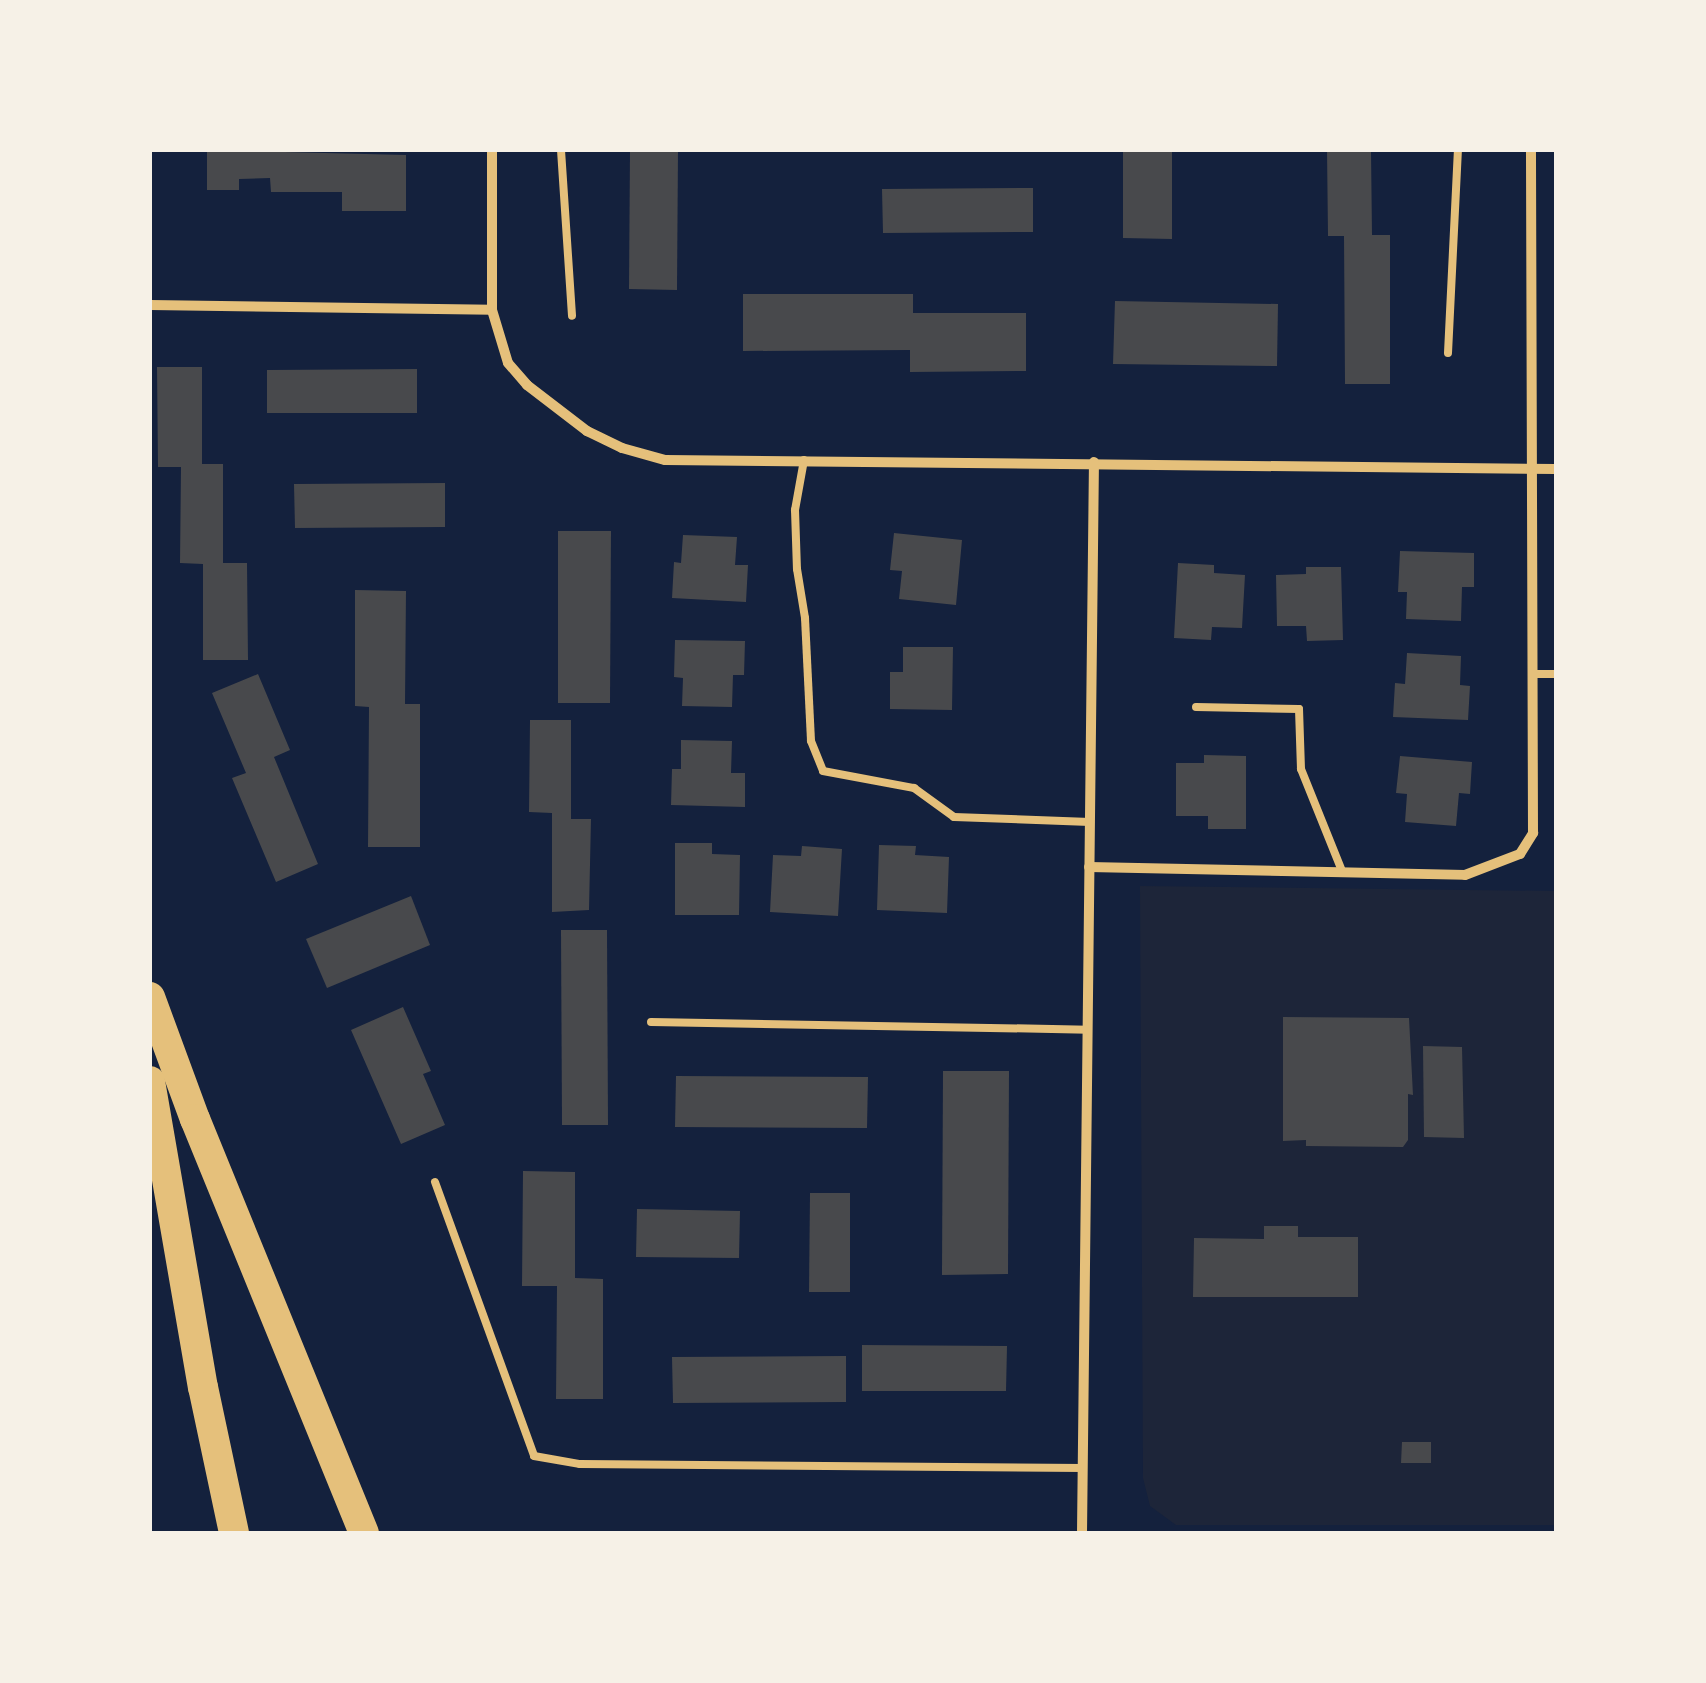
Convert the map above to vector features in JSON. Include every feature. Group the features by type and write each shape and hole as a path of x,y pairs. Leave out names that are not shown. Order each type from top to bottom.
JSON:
{"highway":[{"path":"150,997 195,1119 364,1533"},
{"path":"150,1081 193,1333 234,1533"}],"street":[{"path":"492,150 492,310 508,363 526,385 588,431 622,448 665,460 1556,469"},
{"path":"1089,868 1465,875 1520,854 1533,833 1531,150"},
{"path":"150,304 492,310"},
{"path":"1082,1533 1094,462"}],"lane":[{"path":"561,150 572,316"},
{"path":"1448,353 1458,150"},
{"path":"804,460 795,510 798,568 812,742 823,771 914,788 954,817 1090,822"},
{"path":"1534,674 1556,674"},
{"path":"1196,707 1298,710 1301,769 1342,871"},
{"path":"652,1022 1088,1030"},
{"path":"434,1182 534,1456 580,1464 1083,1468"}],"shaded area":[{"path":"1140,886 1556,891 1556,1525 1176,1525 1150,1506 1143,1478"}],"building":[{"path":"207,150 406,155 406,211 342,211 342,192 271,192 270,178 239,179 239,190 207,190"},
{"path":"630,150 678,150 677,290 629,289"},
{"path":"1123,150 1172,150 1172,239 1123,238"},
{"path":"1327,150 1371,150 1372,235 1390,235 1390,384 1345,384 1344,236 1328,236"},
{"path":"1033,188 1033,232 883,233 882,189"},
{"path":"743,294 913,294 913,313 1026,313 1026,371 910,372 910,350 743,351"},
{"path":"1115,301 1278,304 1277,366 1113,364"},
{"path":"157,367 202,367 202,464 223,464 223,563 247,563 248,660 203,660 203,564 180,563 181,467 158,467"},
{"path":"417,369 417,413 267,413 267,370"},
{"path":"445,483 445,527 295,528 294,484"},
{"path":"558,531 611,531 610,703 558,703"},
{"path":"894,533 962,540 956,605 899,599 902,571 890,570"},
{"path":"683,535 737,537 735,565 748,565 746,602 672,598 674,562 681,563"},
{"path":"1400,551 1474,553 1474,587 1462,587 1461,621 1406,619 1407,592 1398,592"},
{"path":"1178,563 1214,565 1214,573 1245,575 1242,628 1212,627 1211,640 1174,638"},
{"path":"1306,567 1341,567 1343,640 1307,641 1306,626 1277,626 1276,575 1306,574"},
{"path":"355,590 406,591 405,704 420,704 420,847 368,847 369,707 355,706"},
{"path":"675,640 745,641 744,675 733,675 732,707 682,706 683,678 674,677"},
{"path":"903,647 953,647 952,710 890,709 890,672 903,672"},
{"path":"1407,653 1461,656 1460,685 1470,686 1468,720 1393,717 1395,683 1405,684"},
{"path":"258,674 290,750 274,757 318,864 276,882 232,778 246,773 212,693"},
{"path":"530,720 571,720 571,819 591,819 589,910 552,912 552,813 529,812"},
{"path":"681,740 732,741 731,773 745,773 745,807 671,805 672,769 681,769"},
{"path":"1204,755 1246,756 1246,829 1208,829 1208,816 1176,816 1176,763 1204,763"},
{"path":"1400,756 1472,762 1470,794 1459,793 1456,826 1405,822 1407,794 1396,793"},
{"path":"675,843 712,843 712,854 740,855 739,915 675,915"},
{"path":"879,845 916,846 915,855 949,857 947,913 877,910"},
{"path":"802,846 842,849 838,916 770,912 773,855 801,856"},
{"path":"411,896 430,945 327,988 306,939"},
{"path":"561,930 607,930 608,1125 562,1125"},
{"path":"403,1007 431,1071 423,1074 445,1125 401,1144 351,1030"},
{"path":"1283,1017 1409,1018 1413,1095 1408,1094 1408,1140 1403,1147 1306,1146 1306,1140 1283,1141"},
{"path":"1423,1046 1462,1047 1464,1138 1424,1137"},
{"path":"943,1071 1009,1071 1008,1274 942,1275"},
{"path":"676,1076 868,1077 867,1128 675,1127"},
{"path":"523,1171 575,1172 575,1278 603,1279 603,1399 556,1399 557,1286 522,1286"},
{"path":"810,1193 850,1193 850,1292 809,1292"},
{"path":"637,1209 740,1211 739,1258 636,1257"},
{"path":"1264,1226 1298,1226 1298,1237 1358,1237 1358,1297 1193,1297 1194,1238 1264,1239"},
{"path":"862,1345 1007,1346 1006,1391 862,1391"},
{"path":"846,1356 846,1402 673,1403 672,1357"},
{"path":"1402,1442 1431,1442 1431,1463 1401,1463"}]}
